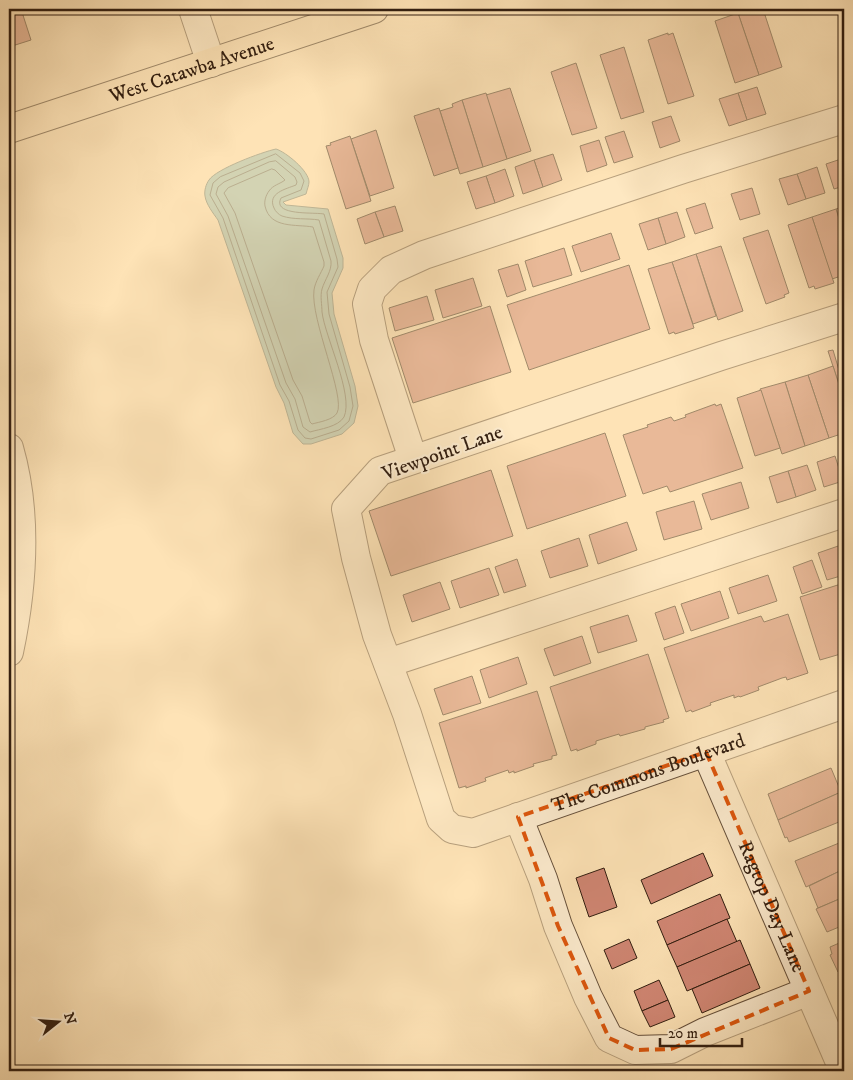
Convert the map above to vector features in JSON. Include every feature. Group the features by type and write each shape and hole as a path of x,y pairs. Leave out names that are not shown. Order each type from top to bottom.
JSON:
{"main road":[{"name":"West Catawba Avenue","path":"9,129 374,9"}],"street":[{"path":"193,9 210,63"},
{"path":"413,459 374,340 367,304 372,289 391,270 424,256 683,169 844,119"},
{"name":"Viewpoint Lane","path":"452,829 441,819 407,714 377,635 356,558 346,509 380,471 844,316"},
{"path":"9,448 16,484 22,544 20,574 9,652"},
{"path":"388,663 844,513"},
{"name":"The Commons Boulevard","path":"452,829 473,833 844,704"},
{"name":"Ragtop Day Lane","path":"706,752 839,1060"},
{"path":"518,817 543,879 558,926 588,997 609,1038 635,1050 671,1048 705,1032 809,991"}],"highlighted area":[{"path":"706,752 809,991 671,1049 635,1050 609,1038 558,926 518,817"}],"water":[{"path":"276,149 296,162 305,173 309,182 306,194 283,202 286,205 328,209 343,258 343,268 332,293 334,314 355,386 358,406 354,423 342,434 311,444 303,444 293,433 218,220 208,205 205,194 207,183 220,171 250,157"}],"building":[{"path":"9,9 21,9 31,40 9,47"},
{"path":"763,9 782,67 759,75 737,10"},
{"path":"738,13 759,75 735,83 715,21"},
{"path":"668,33 668,35 673,33 694,96 668,104 648,40"},
{"path":"624,47 644,112 621,119 600,55"},
{"path":"576,63 597,128 572,135 551,72"},
{"path":"757,87 766,114 747,120 738,93"},
{"path":"510,88 531,151 507,159 486,95"},
{"path":"486,93 507,159 483,167 462,100"},
{"path":"738,93 747,120 729,126 719,99"},
{"path":"462,100 483,167 460,174 440,111 453,107 452,104"},
{"path":"439,108 458,168 434,176 414,116"},
{"path":"671,116 680,141 660,148 652,122"},
{"path":"376,130 394,188 370,196 351,139"},
{"path":"624,131 633,157 614,163 605,137"},
{"path":"350,136 371,201 346,209 326,146"},
{"path":"599,140 607,165 587,172 580,146"},
{"path":"553,154 562,180 543,187 534,160"},
{"path":"844,158 844,186 834,189 826,164"},
{"path":"534,160 543,187 523,194 515,167"},
{"path":"817,167 825,193 806,199 797,174"},
{"path":"505,169 514,196 495,203 486,176"},
{"path":"797,174 806,199 788,205 779,179"},
{"path":"486,176 495,203 476,209 467,182"},
{"path":"752,188 760,214 740,220 731,194"},
{"path":"705,203 713,228 695,234 686,209"},
{"path":"395,206 403,231 384,237 375,212"},
{"path":"844,206 844,235 836,209"},
{"path":"836,209 844,235 844,275 832,279 812,217"},
{"path":"375,212 384,237 365,244 357,219"},
{"path":"677,212 685,237 666,244 658,218"},
{"path":"812,217 834,283 815,289 814,286 809,288 788,225"},
{"path":"658,218 666,244 648,250 639,224"},
{"path":"768,230 789,293 784,295 785,297 766,304 743,238"},
{"path":"611,233 620,259 581,272 572,246"},
{"path":"721,246 743,311 718,320 696,254"},
{"path":"564,248 572,275 533,287 525,261"},
{"path":"696,254 716,316 693,324 672,262"},
{"path":"672,262 694,328 669,334 648,269"},
{"path":"518,264 526,290 507,297 498,270"},
{"path":"629,265 650,329 529,370 507,305"},
{"path":"473,278 482,306 443,318 435,290"},
{"path":"427,296 434,320 395,331 389,308"},
{"path":"490,306 511,372 413,403 392,338"},
{"path":"833,350 844,387 844,400 828,351"},
{"path":"833,366 844,400 844,433 829,438 808,375"},
{"path":"808,375 829,438 805,446 785,382"},
{"path":"785,382 805,446 782,454 760,389"},
{"path":"761,390 780,448 755,456 737,398"},
{"path":"715,404 716,406 721,404 743,468 670,492 667,486 643,494 623,435 671,417 674,421 686,417 685,415"},
{"path":"605,433 626,496 527,529 507,466"},
{"path":"835,456 843,481 824,487 817,462"},
{"path":"807,465 816,490 796,497 788,471"},
{"path":"491,470 513,536 391,576 369,511"},
{"path":"788,471 796,497 777,503 769,477"},
{"path":"741,482 749,508 711,520 702,494"},
{"path":"694,501 702,529 664,540 656,512"},
{"path":"627,522 637,550 598,564 589,535"},
{"path":"579,538 588,566 550,578 541,551"},
{"path":"844,544 844,575 827,580 818,553"},
{"path":"517,559 526,586 504,593 495,567"},
{"path":"812,560 822,587 802,594 793,567"},
{"path":"489,568 499,595 460,608 451,581"},
{"path":"768,575 777,601 738,614 729,588"},
{"path":"440,582 450,609 412,622 403,595"},
{"path":"844,583 844,653 820,660 800,597"},
{"path":"720,591 729,618 691,631 681,604"},
{"path":"675,606 684,633 664,640 655,613"},
{"path":"788,614 808,673 787,680 786,677 782,678 758,687 759,690 740,697 734,698 734,695 710,703 711,705 692,712 691,710 686,712 664,648 761,616 764,622"},
{"path":"628,615 637,641 598,653 590,627"},
{"path":"582,636 591,663 554,676 544,649"},
{"path":"648,654 669,718 663,720 664,722 645,727 645,729 620,736 619,734 596,741 596,744 577,751 577,749 571,751 550,687"},
{"path":"518,657 527,684 489,698 480,670"},
{"path":"472,676 481,703 443,715 434,689"},
{"path":"537,691 557,755 552,756 552,759 533,764 534,766 514,773 514,771 509,773 508,770 485,778 486,781 466,788 466,786 459,788 439,723"},
{"path":"831,768 841,792 778,820 768,794"},
{"path":"841,792 844,800 844,820 789,842 787,837 785,838 778,820"},
{"path":"844,841 844,869 806,887 795,861"},
{"path":"703,853 713,876 651,904 641,880"},
{"path":"604,868 617,907 589,917 576,878"},
{"path":"844,869 844,897 818,908 809,886"},
{"path":"720,894 730,918 667,945 657,921"},
{"path":"844,897 844,925 827,932 816,909"},
{"path":"727,919 737,942 677,967 667,945"},
{"path":"629,939 637,958 612,969 604,950"},
{"path":"740,940 750,964 687,991 677,967"},
{"path":"844,941 844,970 838,972 830,955 832,954 830,947"},
{"path":"750,964 760,988 702,1013 692,989"},
{"path":"659,980 668,1000 642,1011 634,991"},
{"path":"668,1000 675,1017 650,1027 642,1011"}]}
